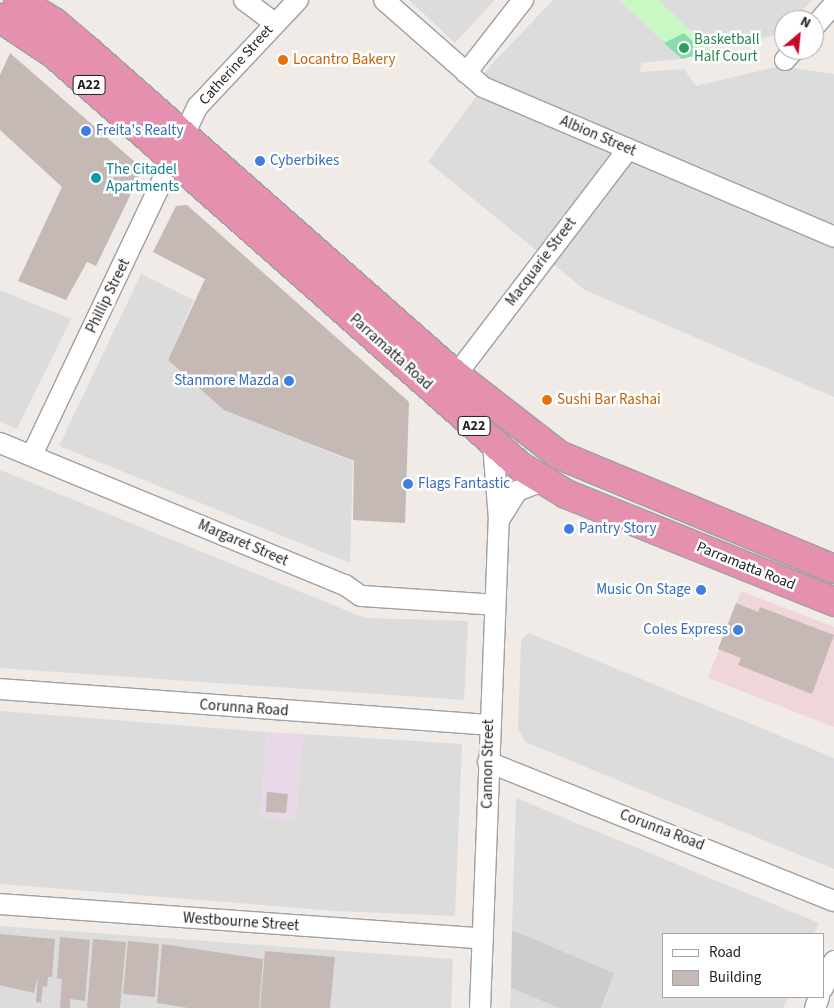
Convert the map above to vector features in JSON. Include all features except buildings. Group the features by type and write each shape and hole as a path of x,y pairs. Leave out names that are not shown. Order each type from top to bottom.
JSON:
{"highway":[{"name":"Parramatta Road","path":"18,0 54,22 178,148 493,443 543,481 834,602"},
{"name":"Parramatta Road","path":"0,18 55,55 178,148 456,375 559,455 834,569"}],"street":[{"path":"244,0 274,23"},
{"name":"Catherine Street","path":"178,148 198,106 274,23 298,0"},
{"name":"Albion Street","path":"384,0 483,87 834,237"},
{"path":"466,73 523,0"},
{"path":"824,16 834,4"},
{"name":"Phillip Street","path":"32,455 178,148"},
{"name":"Macquarie Street","path":"456,375 628,149"},
{"name":"Margaret Street","path":"0,442 345,585 361,596 494,606"},
{"name":"Cannon Street","path":"480,1008 488,724 499,520 493,443"},
{"name":"Cannon Street","path":"499,520 517,491 543,481"},
{"name":"Corunna Road","path":"0,689 488,724"},
{"name":"Corunna Road","path":"488,762 834,901"},
{"name":"Westbourne Street","path":"0,904 483,939"},
{"path":"824,986 834,961"}],"shaded area":[{"path":"409,0 495,0 455,43"},
{"path":"553,0 619,0 682,59 641,63 640,72 684,69 696,86 780,66 834,74 834,397 585,290 428,162 483,87 478,83 490,66"},
{"path":"658,0 812,0 802,10 774,10 774,35 712,50"},
{"path":"141,274 194,300 168,360 224,409 353,462 350,563 59,446"},
{"path":"0,290 71,319 17,429 0,422"},
{"path":"0,470 365,618 468,621 464,700 0,668"},
{"name":"Coles Express","path":"741,591 834,627 834,727 708,678"},
{"path":"529,633 834,758 834,869 525,742 518,729 521,640"},
{"path":"0,711 267,732 261,817 295,820 303,734 462,744 455,916 336,911 0,884"},
{"path":"267,732 303,734 295,820 261,818"},
{"path":"516,798 819,923 814,933 662,933 662,998 788,998 783,1008 601,1008 614,973 512,930"},
{"path":"0,926 453,959 451,1008 0,1008"},
{"path":"512,930 614,973 601,1008 559,1008 511,988"},
{"path":"511,988 559,1008 510,1008"}],"green space":[{"path":"619,0 658,0 712,50 682,59"},
{"name":"Basketball Half Court","path":"684,33 704,53 682,59 664,43"}],"place":[{"name":"Basketball Half Court","path":"684,48"},
{"name":"Locantro Bakery","path":"283,60"},
{"name":"Freita's Realty","path":"86,131"},
{"name":"Cyberbikes","path":"260,161"},
{"name":"The Citadel Apartments","path":"96,178"},
{"name":"Stanmore Mazda","path":"289,381"},
{"name":"Sushi Bar Rashai","path":"547,400"},
{"name":"Flags Fantastic","path":"408,484"},
{"name":"Pantry Story","path":"569,529"},
{"name":"Music On Stage","path":"701,590"},
{"name":"Coles Express","path":"738,630"}]}
